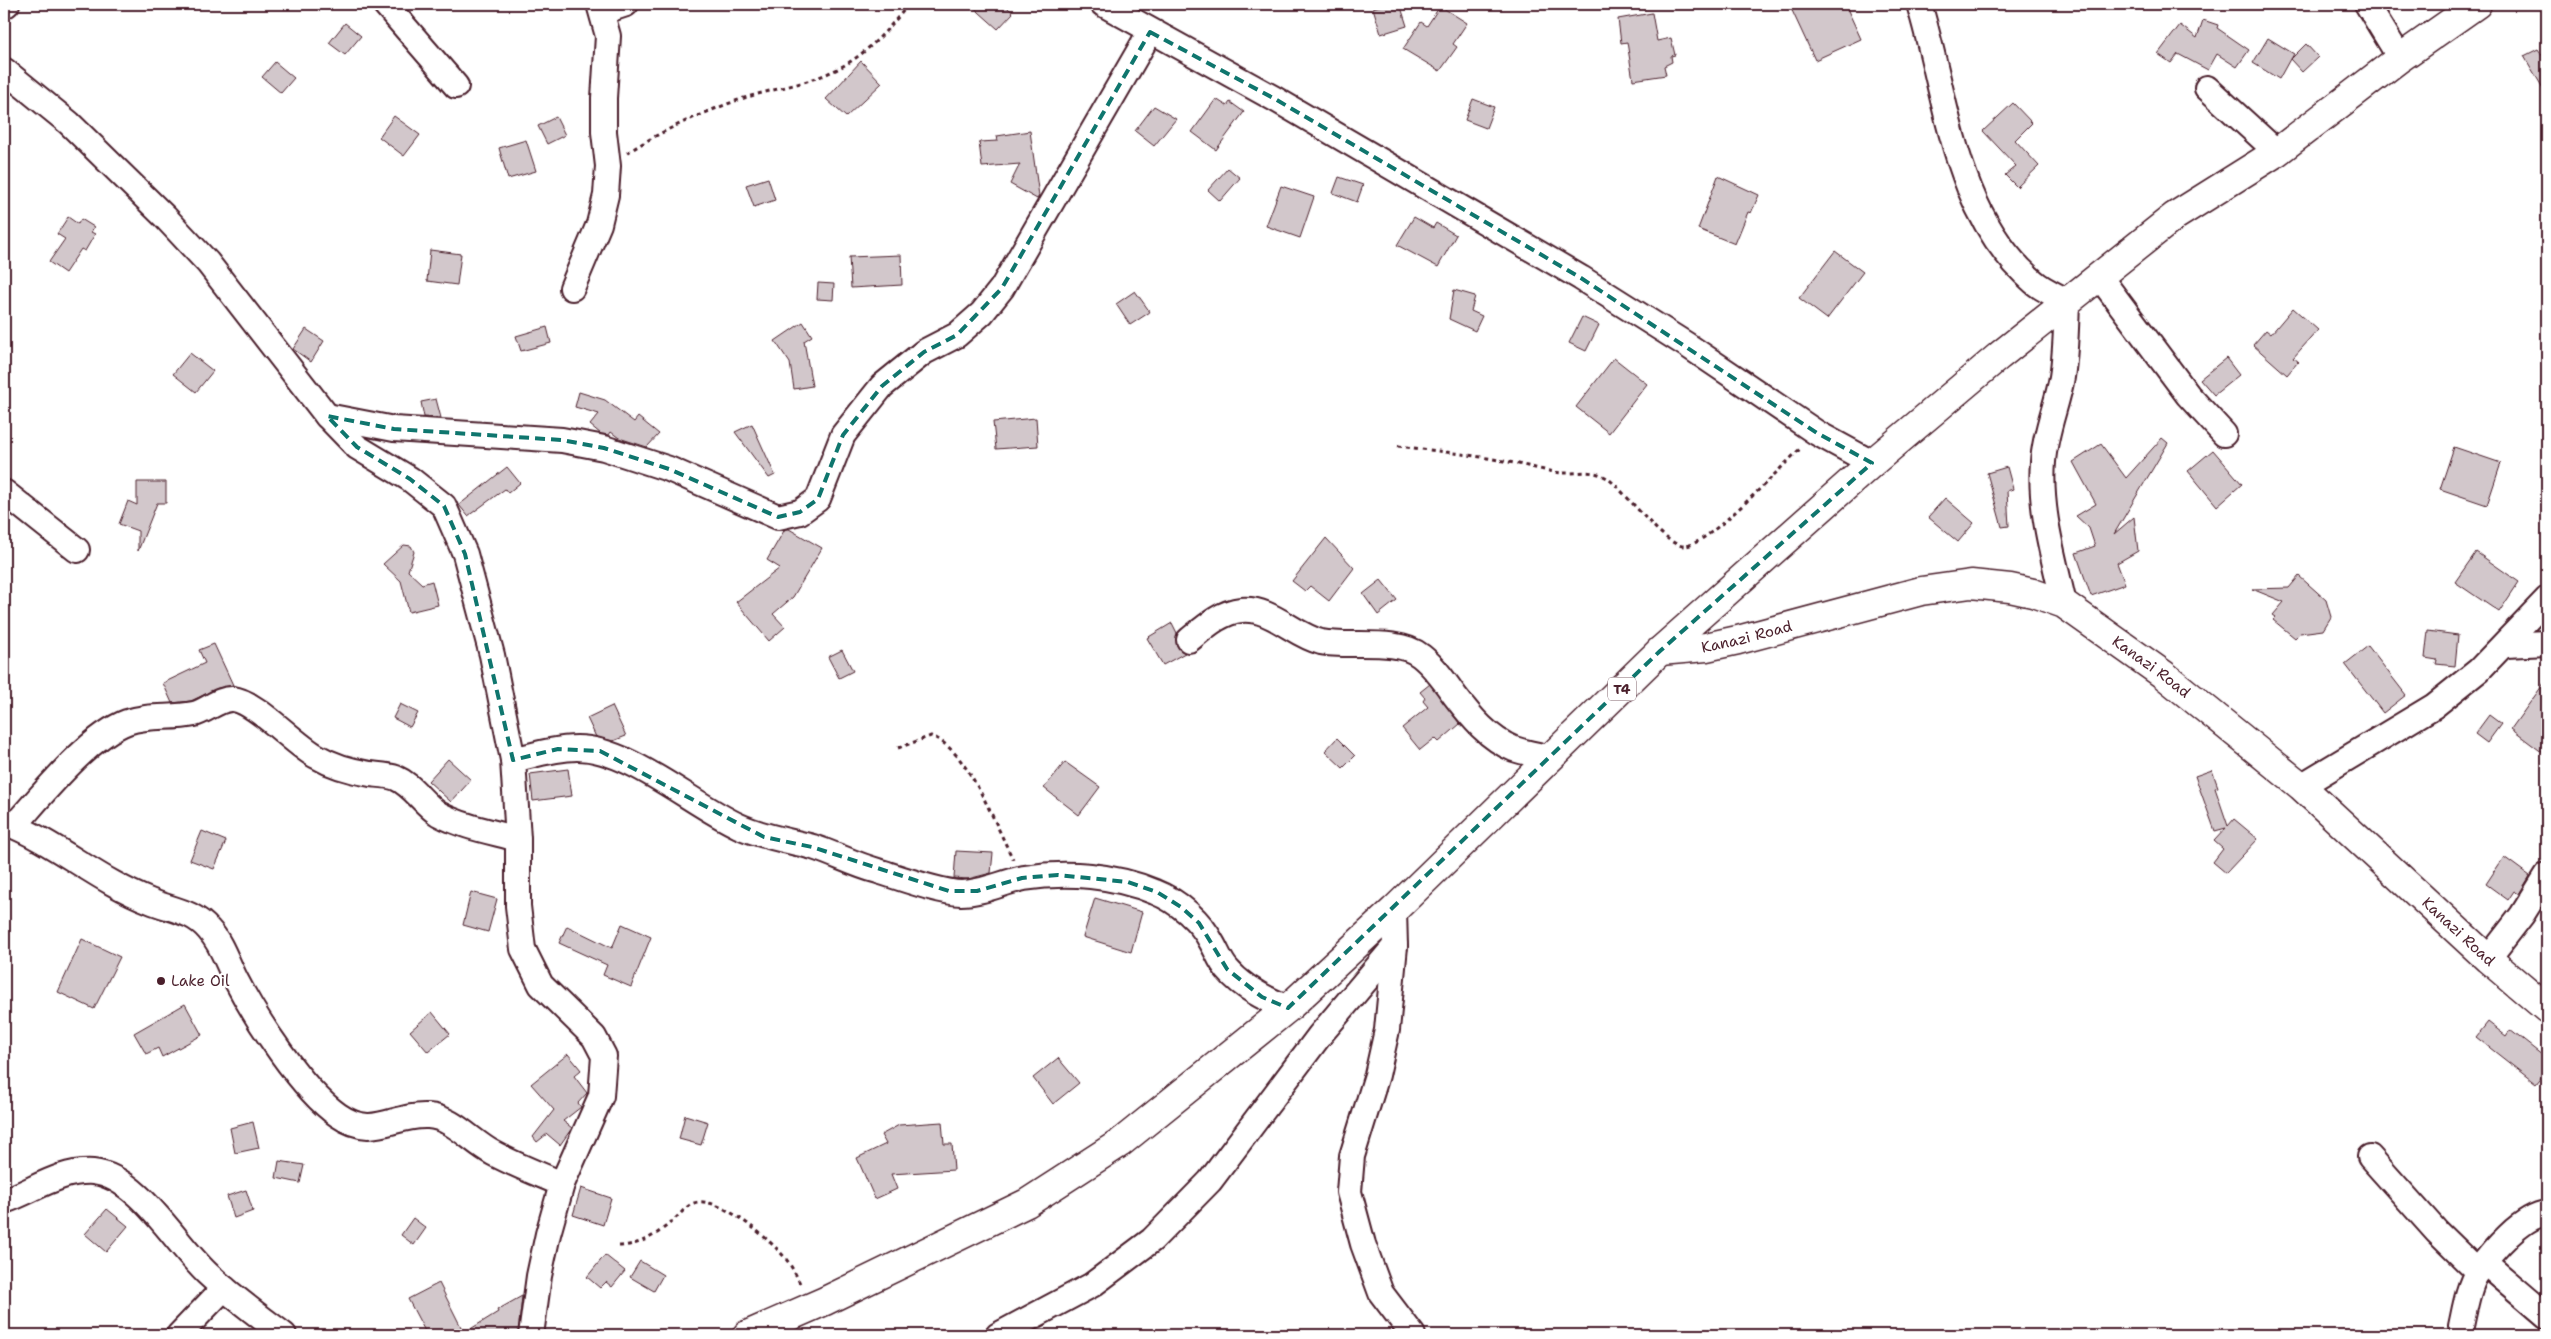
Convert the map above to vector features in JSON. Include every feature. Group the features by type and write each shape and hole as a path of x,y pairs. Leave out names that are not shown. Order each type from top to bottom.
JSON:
{"main road":[{"name":"T4","path":"747,1335 808,1308 1027,1203 1120,1143 1288,1008 1394,910 1660,651 1872,463 2067,301 2175,216 2277,152 2400,58 2477,4"},
{"name":"Kanazi Road","path":"1660,651 1738,640 1921,591 1971,584 2026,591 2064,604 2164,675 2302,786 2488,959 2547,1009"}],"street":[{"path":"385,4 456,86"},
{"path":"572,288 599,224 606,195 608,166 604,132 604,98 608,36 601,8 626,4"},
{"path":"1103,4 1150,32 1275,99 1581,278 1817,433 1872,463"},
{"path":"1920,4 1932,46 1956,155 1977,206 1994,238 2034,282 2067,301 2066,343 2061,378 2047,428 2043,464 2047,531 2064,604"},
{"path":"2367,4 2400,58"},
{"path":"327,416 394,428 562,440 604,448 669,468 778,517 800,512 818,499 844,435 882,386 924,352 957,335 982,313 1002,288 1150,32"},
{"path":"4,70 69,123 165,217 208,263 327,416 357,448 410,479 444,506 466,554 492,655 513,760 518,839 518,906 522,949 541,984 594,1037 604,1056 602,1096 562,1184 539,1276 531,1335"},
{"path":"2208,88 2277,152"},
{"path":"2098,276 2188,395 2224,434"},
{"path":"4,492 77,550"},
{"path":"2302,786 2434,706 2479,670 2506,645 2547,599"},
{"path":"1189,640 1217,618 1239,610 1256,610 1320,642 1370,642 1420,654 1438,672 1471,716 1487,732 1514,749 1551,758"},
{"path":"2506,645 2547,643"},
{"path":"518,839 468,825 441,815 396,778 346,769 317,757 244,702 234,699 224,700 196,714 140,719 126,722 107,732 9,824 51,845 132,894 172,909 189,912 199,918 219,945 235,978 267,1032 317,1096 337,1114 356,1125 380,1126 406,1118 428,1116 444,1120 491,1152 562,1184"},
{"path":"513,760 558,749 579,748 600,751 626,761 736,825 764,837 812,847 855,864 949,891 977,891 1022,878 1058,875 1095,877 1128,882 1157,892 1182,908 1199,923 1227,969 1262,997 1288,1008"},
{"path":"2488,959 2522,914 2547,874"},
{"path":"1394,910 1395,946 1387,1030 1375,1085 1352,1156 1349,1192 1363,1244 1381,1293 1413,1335"},
{"path":"998,1335 1092,1285 1152,1240 1210,1181 1320,1035 1395,946"},
{"path":"2370,1157 2437,1232 2547,1316"},
{"path":"4,1200 45,1181 91,1172 107,1174 126,1186 147,1205 209,1276 284,1335"},
{"path":"2461,1326 2469,1291 2482,1268 2511,1233 2536,1215 2547,1213"},
{"path":"179,1335 224,1288"}],"path":[{"path":"608,166 641,144 691,119 742,99 820,78 843,66 863,52 887,30 909,4"},
{"path":"1398,446 1490,459 1558,473 1594,472 1620,489 1664,536 1674,544 1685,547 1697,543 1719,526 1817,433"},
{"path":"898,748 931,736 942,740 956,752 968,771 1022,878"},
{"path":"619,1246 632,1246 653,1236 666,1227 691,1203 700,1201 710,1203 742,1221 768,1240 786,1259 797,1276 808,1308"}],"highlighted area":[{"path":"1150,32 1275,99 1581,278 1817,433 1872,463 1660,651 1288,1008 1262,997 1227,969 1199,923 1181,907 1157,892 1128,882 1058,875 1022,878 977,891 949,891 812,847 764,837 600,751 558,749 513,760 465,554 444,506 410,479 357,447 327,416 394,429 562,440 604,448 669,469 778,517 800,512 818,499 843,435 882,386 924,352 957,335 1002,288"}],"building":[{"path":"970,4 1004,4 1013,13 998,29"},
{"path":"1386,4 1400,4 1407,26 1381,34 1373,8"},
{"path":"1789,4 1845,4 1861,39 1815,60"},
{"path":"1440,6 1467,23 1453,44 1457,47 1440,71 1403,49 1421,22 1427,26"},
{"path":"1652,13 1657,41 1671,38 1675,55 1671,56 1672,62 1664,66 1666,75 1633,80 1627,42 1621,43 1618,19"},
{"path":"2203,20 2218,25 2217,28 2249,50 2237,67 2217,54 2208,70 2178,54 2171,63 2158,54 2180,25 2197,38"},
{"path":"345,23 361,36 345,55 329,43"},
{"path":"2268,38 2294,54 2291,59 2306,44 2318,57 2302,72 2290,59 2279,79 2253,63"},
{"path":"2538,49 2547,62 2547,95 2524,56"},
{"path":"861,61 882,83 846,117 826,99"},
{"path":"275,62 294,78 281,93 262,77"},
{"path":"1216,99 1227,106 1230,102 1244,112 1216,150 1192,132"},
{"path":"1473,99 1494,107 1486,128 1465,120"},
{"path":"2013,103 2032,123 2015,140 2039,166 2017,187 2005,175 2016,166 1983,131"},
{"path":"1154,106 1176,119 1154,146 1135,131"},
{"path":"394,116 420,135 404,156 379,137"},
{"path":"556,117 565,135 547,144 538,126"},
{"path":"1030,131 1039,196 1037,199 1010,184 1020,164 982,167 979,142 998,141 997,136"},
{"path":"526,140 536,171 508,179 499,148"},
{"path":"1228,168 1240,178 1220,201 1208,190"},
{"path":"1718,176 1759,195 1751,213 1748,212 1735,244 1698,229"},
{"path":"1339,177 1363,185 1357,202 1333,193"},
{"path":"768,178 775,200 754,207 746,185"},
{"path":"1281,186 1314,197 1300,238 1266,226"},
{"path":"68,217 78,224 81,219 94,227 91,232 95,234 85,251 81,249 65,273 49,262 65,239 57,234"},
{"path":"1414,217 1433,228 1436,223 1456,235 1438,267 1397,245"},
{"path":"430,250 461,254 457,285 427,281"},
{"path":"1835,251 1863,272 1827,319 1799,298"},
{"path":"901,255 902,285 851,288 849,257"},
{"path":"818,283 834,284 833,300 817,299"},
{"path":"1454,290 1475,296 1471,311 1482,316 1475,331 1449,319"},
{"path":"1135,291 1150,312 1130,325 1116,304"},
{"path":"2293,308 2318,330 2293,358 2298,362 2287,375 2253,345 2266,330 2271,334"},
{"path":"1582,317 1599,325 1586,351 1569,343"},
{"path":"803,322 812,336 804,341 812,386 794,389 790,363 775,341"},
{"path":"547,327 551,343 521,351 516,336"},
{"path":"306,329 324,341 311,362 293,349"},
{"path":"190,353 213,371 196,392 173,374"},
{"path":"1614,358 1647,384 1609,433 1576,407"},
{"path":"2226,358 2239,375 2214,395 2200,379"},
{"path":"579,392 605,400 634,422 638,417 659,434 647,447 619,438 611,432 609,435 601,434 590,425 599,414 575,407"},
{"path":"436,399 441,418 424,417 421,402"},
{"path":"1036,418 1038,446 996,449 993,422"},
{"path":"752,424 775,475 769,478 735,432"},
{"path":"2162,438 2168,443 2114,534 2134,517 2138,551 2117,563 2125,584 2091,596 2076,553 2095,546 2089,528 2076,516 2096,504 2073,462 2101,444 2126,478"},
{"path":"2454,447 2501,463 2487,505 2440,489"},
{"path":"2213,450 2242,484 2217,506 2188,471"},
{"path":"507,467 520,483 508,493 505,489 468,516 459,505"},
{"path":"2007,467 2013,489 2007,491 2009,526 2002,527 1987,473"},
{"path":"137,482 166,482 166,503 157,503 138,551 138,531 119,524 128,501 137,505"},
{"path":"1945,498 1974,523 1958,542 1928,517"},
{"path":"785,529 789,529 822,548 793,597 773,614 785,627 769,641 736,602 780,568 767,560"},
{"path":"1326,538 1354,568 1329,601 1310,586 1305,591 1292,581"},
{"path":"404,545 411,546 414,552 408,571 422,584 432,581 438,605 409,612 401,581 383,564"},
{"path":"2476,552 2519,582 2499,612 2455,582"},
{"path":"2299,576 2326,600 2331,617 2323,630 2300,633 2295,638 2273,620 2276,617 2273,615 2284,602 2252,589 2289,588"},
{"path":"1381,580 1397,600 1378,615 1363,594"},
{"path":"1172,623 1177,633 1176,643 1179,649 1185,653 1163,665 1147,638"},
{"path":"2428,631 2458,635 2455,666 2436,664 2437,660 2425,658"},
{"path":"214,644 233,685 218,688 191,701 172,703 163,683 205,663 199,650"},
{"path":"2368,646 2406,695 2383,713 2345,664"},
{"path":"842,650 853,671 839,678 828,657"},
{"path":"2547,679 2547,756 2511,729"},
{"path":"1430,684 1460,724 1439,742 1435,738 1420,750 1402,728 1428,707 1423,701 1425,698 1420,692"},
{"path":"400,704 418,713 410,727 393,718"},
{"path":"612,706 626,736 613,741 596,737 587,718"},
{"path":"2489,715 2501,724 2487,743 2475,734"},
{"path":"1337,738 1355,756 1343,768 1325,751"},
{"path":"448,759 471,780 451,802 428,781"},
{"path":"1065,762 1100,787 1079,815 1044,788"},
{"path":"568,769 572,796 533,801 530,774"},
{"path":"2212,770 2218,787 2215,788 2228,826 2234,819 2258,839 2226,873 2213,862 2223,849 2214,841 2226,828 2215,831 2195,776"},
{"path":"202,831 226,841 214,869 190,860"},
{"path":"956,851 993,853 991,873 968,879 954,878"},
{"path":"2504,857 2530,876 2519,894 2514,891 2508,900 2486,884"},
{"path":"471,892 497,899 488,932 463,925"},
{"path":"1095,898 1142,912 1131,952 1083,937"},
{"path":"622,924 651,937 631,987 603,975 607,965 559,943 567,926 612,948"},
{"path":"82,939 120,957 94,1009 58,992"},
{"path":"185,1004 202,1035 162,1057 158,1048 146,1054 134,1033"},
{"path":"432,1012 450,1034 428,1052 410,1031"},
{"path":"2488,1022 2506,1036 2510,1030 2547,1059 2547,1070 2536,1084 2476,1037"},
{"path":"568,1054 581,1070 574,1076 587,1093 578,1103 581,1107 563,1121 572,1128 560,1145 547,1134 537,1142 533,1137 554,1110 531,1084"},
{"path":"1058,1058 1079,1083 1053,1104 1033,1078"},
{"path":"685,1115 708,1122 701,1145 679,1139"},
{"path":"253,1122 259,1148 235,1153 230,1128"},
{"path":"942,1122 944,1144 952,1144 954,1170 891,1174 897,1189 875,1199 857,1158 886,1144 881,1135 899,1125"},
{"path":"279,1161 304,1165 300,1183 276,1178"},
{"path":"581,1188 611,1198 603,1225 573,1215"},
{"path":"246,1190 253,1211 234,1218 227,1196"},
{"path":"107,1209 128,1226 106,1252 85,1234"},
{"path":"413,1218 426,1228 414,1245 401,1235"},
{"path":"605,1255 625,1271 612,1287 606,1282 600,1288 587,1277"},
{"path":"640,1261 663,1275 654,1291 630,1277"},
{"path":"439,1283 464,1333 498,1312 497,1310 522,1296 518,1335 427,1335 408,1299"}],"place":[{"name":"Lake Oil","path":"161,981"}]}
